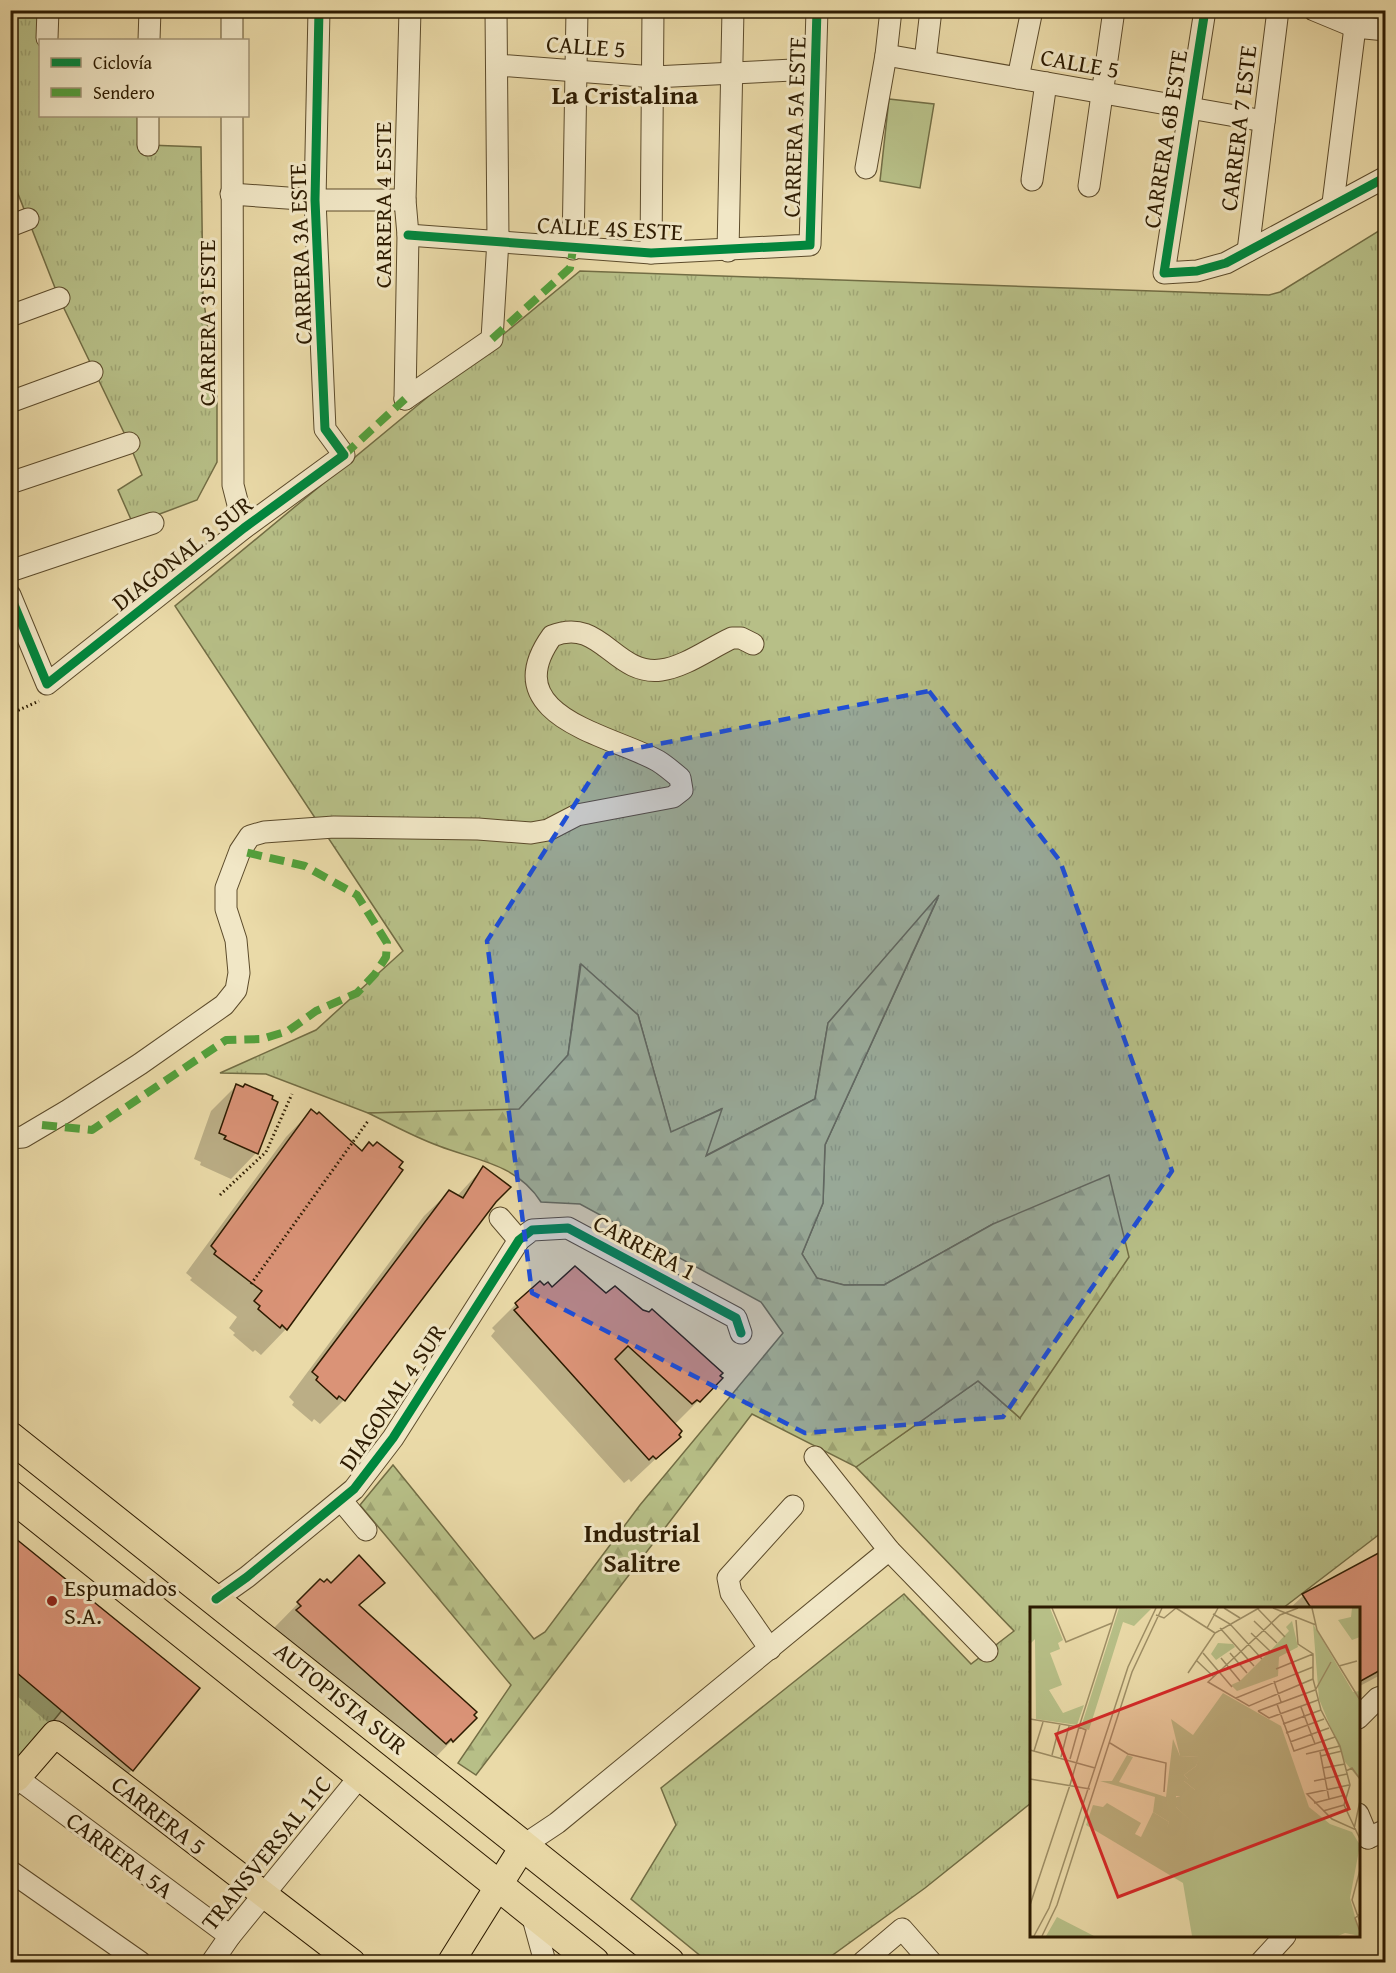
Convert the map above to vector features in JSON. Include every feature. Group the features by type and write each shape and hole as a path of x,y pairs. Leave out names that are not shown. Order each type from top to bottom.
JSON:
{"highway":[{"name":"AUTOPISTA SUR","path":"10,1437 669,1962"},
{"name":"AUTOPISTA SUR","path":"10,1495 594,1962"}],"main road":[{"name":"CARRERA 5","path":"13,1780 55,1734 263,1896 352,1962"},
{"path":"451,1962 498,1883 524,1845"}],"street":[{"path":"47,38 48,10"},
{"path":"149,39 150,10"},
{"path":"232,10 232,39"},
{"name":"CARRERA 3A ESTE","path":"319,10 315,200 325,429 344,455"},
{"name":"CARRERA 4 ESTE","path":"410,10 405,200 408,235 405,399 492,339 498,240"},
{"path":"496,10 498,240"},
{"path":"573,249 577,10"},
{"path":"651,253 653,10"},
{"path":"728,251 733,10"},
{"name":"CARRERA 5A ESTE","path":"810,245 817,10"},
{"path":"866,168 886,55 891,10"},
{"path":"925,61 931,10"},
{"path":"1018,78 1032,10"},
{"path":"1089,186 1114,10"},
{"name":"CARRERA 6B ESTE","path":"1205,10 1164,273 1197,271 1227,263 1248,251"},
{"name":"CARRERA 7 ESTE","path":"1248,251 1278,10"},
{"path":"1314,10 1354,27 1386,30"},
{"path":"1334,203 1354,27"},
{"name":"CALLE 5","path":"886,55 1264,121"},
{"name":"CALLE 5","path":"497,65 654,76 814,69"},
{"path":"1032,180 1046,83"},
{"path":"148,117 148,146"},
{"name":"CARRERA 3 ESTE","path":"232,117 233,485 244,528"},
{"path":"1248,251 1386,177"},
{"path":"231,194 315,200 405,200"},
{"name":"CALLE 4S ESTE","path":"408,235 651,253 728,251 810,245"},
{"path":"10,316 58,298"},
{"path":"10,402 92,372"},
{"path":"10,483 129,443"},
{"name":"DIAGONAL 3 SUR","path":"47,684 244,528 344,455"},
{"path":"10,571 153,522"},
{"path":"10,595 18,635 47,684"},
{"path":"10,1138 23,1137 140,1064 224,1005 236,990 239,973 236,940 226,909 226,888 240,850 250,836 264,832 334,827 478,829 531,833 548,830 577,815 673,797 682,790 680,778 658,761 572,725 548,704 537,680 539,660 548,642 552,636 577,630 591,635 631,666 660,670 674,667 732,638 741,638 753,644"},
{"path":"500,1218 519,1240"},
{"name":"CARRERA 1","path":"519,1240 532,1230 568,1228 736,1318 741,1333"},
{"name":"DIAGONAL 4 SUR","path":"216,1599 305,1519 341,1500 354,1489 445,1371 494,1299 519,1240"},
{"path":"815,1457 889,1550 987,1651"},
{"path":"341,1500 366,1530"},
{"path":"770,1649 731,1593 728,1578 794,1506"},
{"path":"524,1845 557,1823 889,1550"},
{"path":"1360,1717 1378,1698 1386,1695"},
{"name":"TRANSVERSAL 11C","path":"212,1962 230,1936 361,1775"},
{"name":"CARRERA 5A","path":"13,1780 230,1936"},
{"path":"1360,1816 1371,1840"},
{"path":"10,1871 140,1962"},
{"path":"531,1911 544,1962"},
{"path":"863,1962 902,1929 931,1962"},
{"path":"1261,1962 1283,1937"}],"path":[{"path":"10,714 43,699 47,684"},
{"path":"220,1195 266,1152 292,1094"},
{"path":"251,1284 368,1121"}],"highlighted area":[{"path":"929,691 1060,861 1172,1171 1003,1417 805,1433 532,1293 487,941 607,754"}],"green space":[{"path":"10,11 43,11 42,39 39,39 39,117 137,117 148,145 201,147 203,295 217,395 217,462 197,500 133,524 118,490 142,475 129,443 59,298 11,176"},
{"path":"889,99 934,104 920,188 880,181"},
{"path":"1385,227 1385,1530 1284,1607 1030,1607 1030,1804 925,1888 823,1962 708,1962 631,1899 676,1825 661,1788 904,1594 971,1664 1014,1631 856,1467 978,1381 1020,1418 993,1224 884,1285 844,1285 816,1278 802,1254 823,1203 825,1145 938,898 828,1023 815,1099 705,1156 721,1109 671,1133 638,1015 580,965 568,1055 519,1110 368,1113 266,1074 220,1073 316,1030 403,951 175,606 580,271 1269,295 1280,292"},
{"path":"939,895 825,1145 823,1203 802,1254 817,1278 844,1285 884,1285 993,1224 1109,1175 1129,1257 1020,1418 978,1381 856,1467 752,1414 476,1775 458,1763 511,1685 360,1505 393,1465 534,1639 545,1632 640,1505 783,1333 761,1302 580,1204 541,1202 520,1179 496,1165 412,1135 368,1113 519,1109 568,1055 581,964 638,1015 671,1132 722,1109 706,1156 815,1099 828,1023"},
{"path":"10,1667 63,1709 19,1763 11,1756"}],"building":[{"path":"236,1084 243,1087 245,1084 273,1096 272,1099 278,1102 258,1154 224,1139 226,1136 219,1133"},
{"path":"311,1109 317,1114 319,1112 362,1151 369,1142 373,1146 377,1142 403,1162 399,1167 403,1170 287,1330 282,1325 280,1328 258,1309 260,1306 254,1301 262,1291 214,1254 216,1251 211,1246"},
{"path":"483,1166 511,1187 496,1202 345,1401 339,1396 337,1399 316,1380 318,1377 312,1372 449,1190 463,1198"},
{"path":"575,1266 606,1293 615,1286 643,1310 649,1312 652,1309 723,1373 720,1376 723,1378 700,1402 697,1400 692,1404 628,1346 615,1359 682,1431 679,1435 681,1437 656,1459 653,1456 649,1460 514,1310 518,1307 515,1303 540,1281 544,1285 548,1282 552,1287"},
{"name":"Espumados S.A.","path":"10,1534 200,1688 133,1771 10,1667"},
{"path":"1386,1549 1386,1667 1360,1681 1360,1607 1310,1607 1302,1594"},
{"path":"359,1555 385,1583 359,1605 477,1712 474,1715 477,1718 453,1742 451,1739 446,1744 296,1610 301,1606 297,1602 320,1579 324,1582 327,1579 331,1583"}],"marked path":[{"path":"492,339 570,268 573,249"},
{"path":"344,455 405,399"},
{"path":"42,1125 92,1130 226,1040 262,1039 288,1031 316,1011 357,993 375,974 386,957 387,943 357,895 305,866 240,851"}],"cycle path":[{"path":"10,595 47,684 244,528 344,455 325,429 315,200 319,10"},
{"path":"408,235 651,253 810,245 817,10"},
{"path":"1205,10 1164,273 1197,271 1226,263 1386,177"},
{"path":"216,1599 247,1577 354,1489 393,1438 519,1240 532,1230 568,1228 736,1318 741,1333"}],"place":[{"name":"Espumados S.A.","path":"52,1601"}],"district":[{"name":"La Cristalina","path":"625,94"},
{"name":"Industrial Salitre","path":"642,1547"}]}
